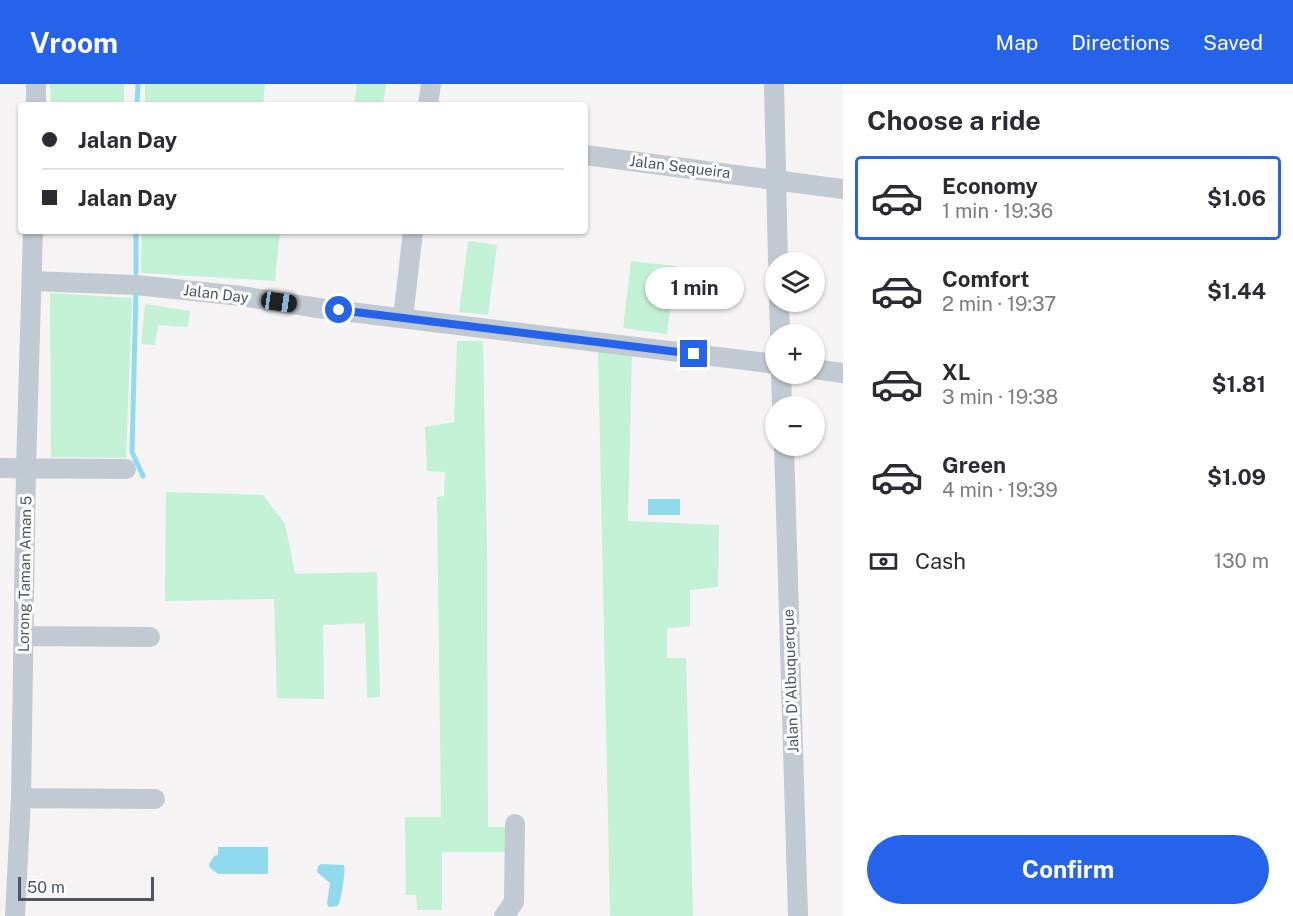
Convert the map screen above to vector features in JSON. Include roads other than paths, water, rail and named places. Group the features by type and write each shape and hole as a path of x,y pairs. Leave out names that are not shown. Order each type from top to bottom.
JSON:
{"street":[{"path":"36,84 36,102"},
{"path":"428,102 431,84"},
{"path":"774,84 778,252"},
{"name":"Jalan Sequeira","path":"588,155 843,189"},
{"name":"Lorong Taman Aman 5","path":"15,916 21,798 26,468 33,234"},
{"path":"403,318 413,234"},
{"name":"Jalan Day","path":"32,281 136,285 765,363"},
{"path":"825,371 843,373"},
{"name":"Jalan D'Albuquerque","path":"784,456 798,916"},
{"path":"0,468 126,469"},
{"path":"24,636 150,637"},
{"path":"21,798 155,800"},
{"path":"505,916 514,903 515,824"}],"water":[{"path":"648,499 680,499 680,515 648,515"},
{"path":"218,847 268,847 268,874 218,874 210,868 209,864 214,856 218,855"},
{"path":"321,864 344,865 343,885 338,906 329,907 327,904 330,883 317,872"}],"waterway":[{"path":"137,102 138,84"},
{"path":"136,234 136,273"},
{"path":"136,291 132,452 143,476"}]}
